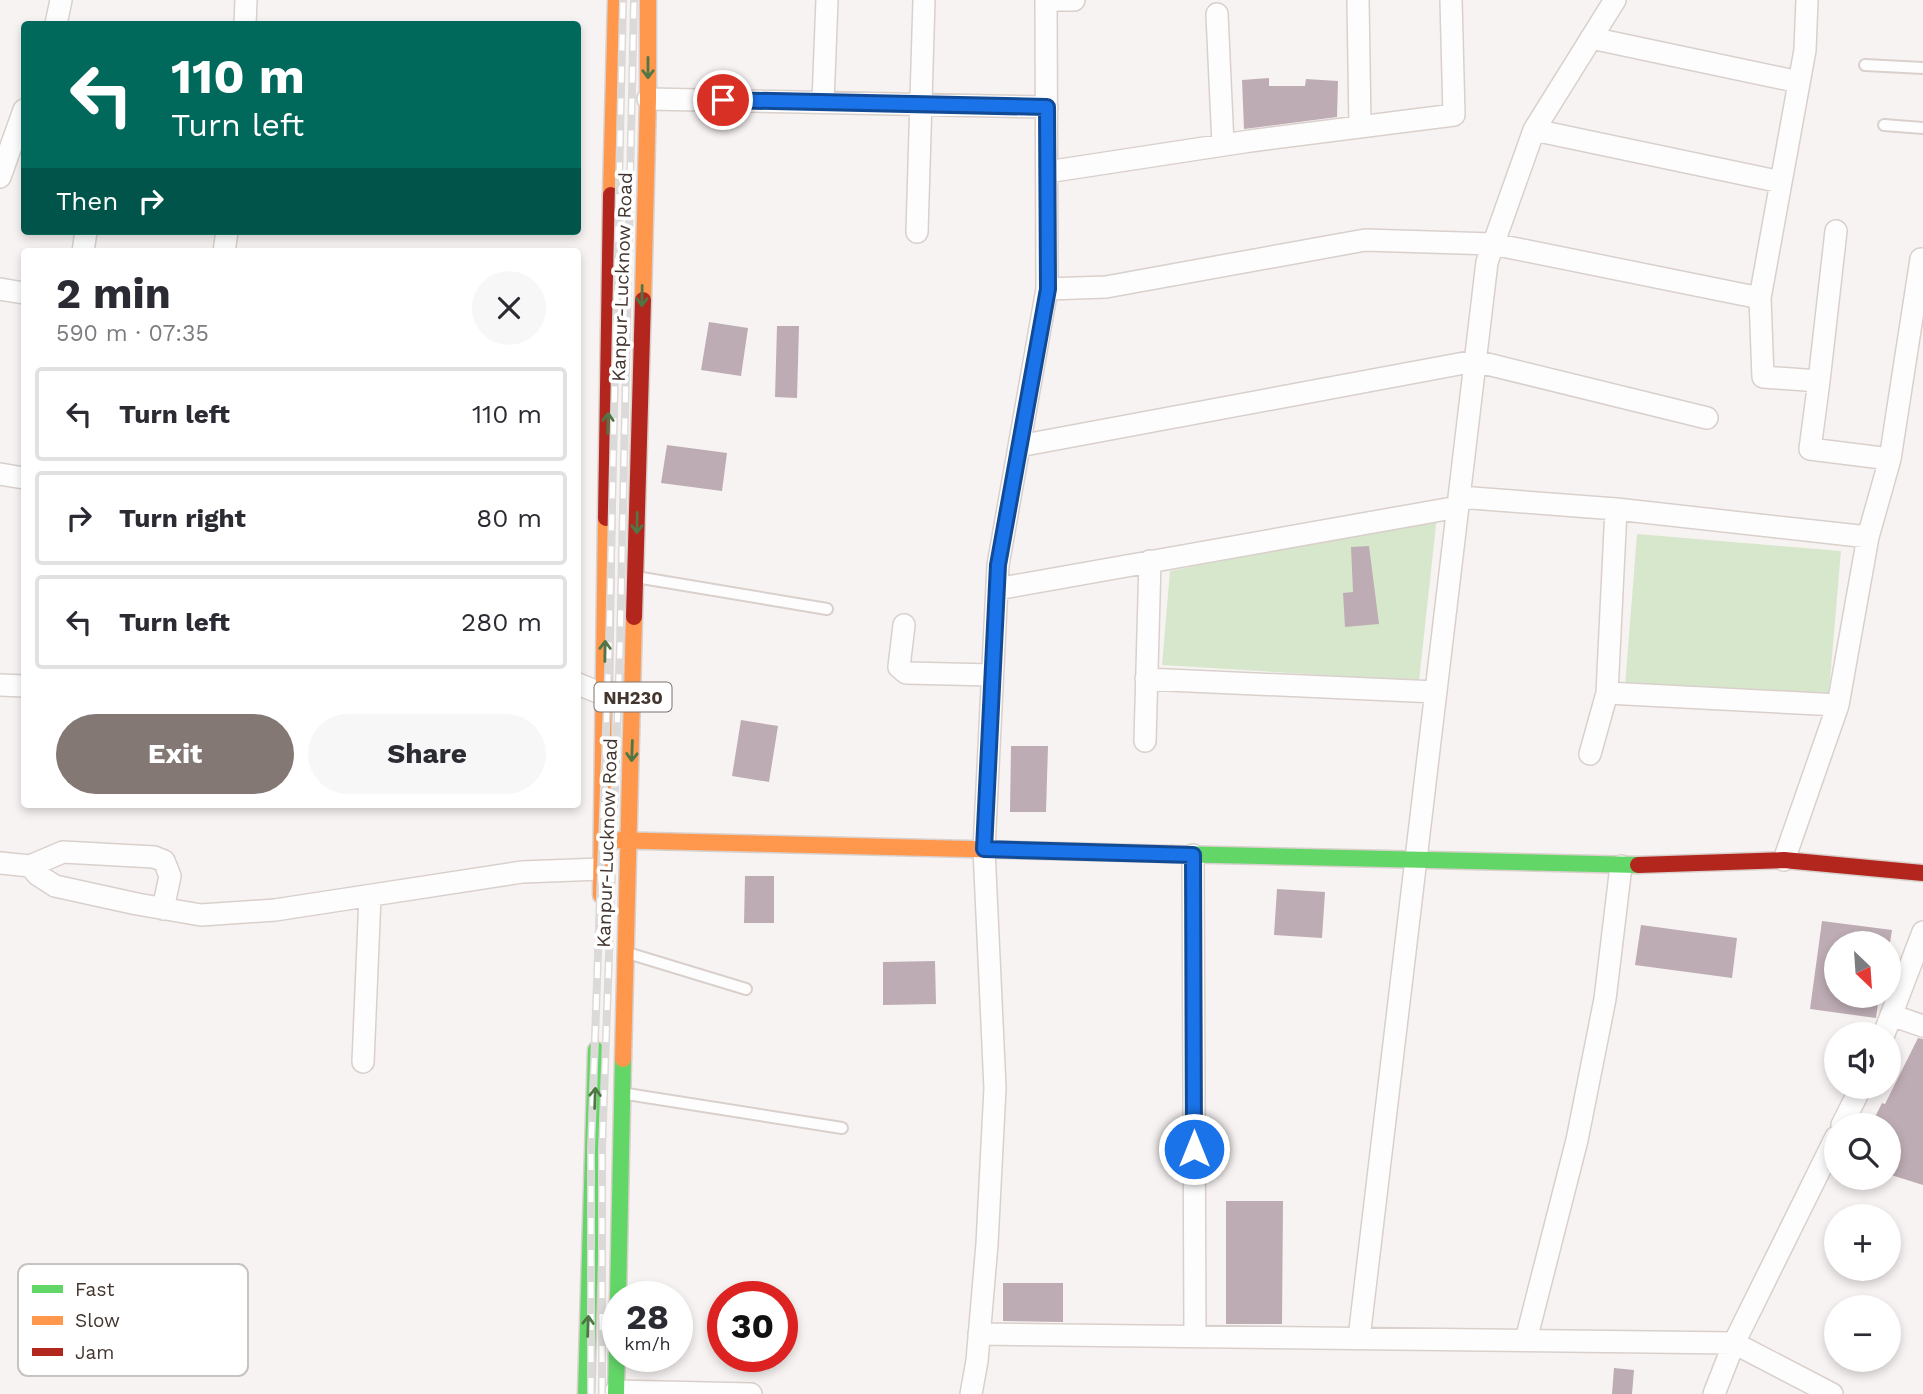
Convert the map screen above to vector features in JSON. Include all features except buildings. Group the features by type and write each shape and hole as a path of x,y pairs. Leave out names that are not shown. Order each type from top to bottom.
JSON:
{"main road":[{"name":"Kanpur-Lucknow Road","path":"600,910 611,173 617,0"},
{"name":"Kanpur-Lucknow Road","path":"616,1393 648,99 648,0"},
{"path":"602,840 1621,866 1784,860 1923,873"},
{"path":"586,1394 596,1034"}],"street":[{"path":"57,21 61,0"},
{"path":"245,21 246,0"},
{"path":"823,102 827,0"},
{"path":"917,232 924,0"},
{"path":"971,1394 987,1244 995,1088 984,849 998,565 1048,289 1046,0 1074,0"},
{"path":"1358,0 1360,127"},
{"path":"1047,172 1223,145 1454,115 1451,0"},
{"path":"1359,1338 1487,262 1534,130 1615,0"},
{"path":"1807,0 1805,50 1760,298 1763,377 1819,381"},
{"path":"1217,14 1223,145"},
{"path":"1591,38 1799,82"},
{"path":"648,99 1047,107"},
{"path":"2,172 21,118"},
{"path":"1534,130 1781,181"},
{"path":"1836,231 1810,449 1890,459"},
{"path":"1048,289 1106,286 1365,240 1493,244 1760,298"},
{"path":"1784,860 1838,705 1868,537 1890,459 1921,259 1923,260"},
{"path":"0,289 21,292"},
{"path":"1019,446 1475,361 1707,418"},
{"path":"0,474 21,478"},
{"path":"997,589 1458,502 1616,509 1868,537"},
{"path":"1590,754 1607,693 1616,509"},
{"path":"1145,741 1150,561"},
{"path":"904,625 899,667 906,673 992,675"},
{"path":"1146,679 1436,692"},
{"path":"0,685 21,686"},
{"path":"581,685 605,695"},
{"path":"1607,693 1838,705"},
{"path":"0,863 30,866 63,852 154,857 164,861 170,876 163,909"},
{"path":"1193,855 1195,1336"},
{"path":"30,866 38,876 55,886 201,915 275,910 522,872 601,869"},
{"path":"1526,1340 1577,1140 1598,1037 1621,866"},
{"path":"363,1062 370,897"},
{"path":"1888,1022 1923,932"},
{"path":"1901,1025 1923,1026"},
{"path":"1714,1394 1734,1343 1824,1161"},
{"path":"979,1334 1734,1343 1832,1394"},
{"path":"616,1393 751,1394"}],"lane":[{"path":"1865,65 1923,68"},
{"path":"1884,125 1923,128"},
{"path":"635,577 827,609"},
{"path":"625,952 746,989"},
{"path":"622,1093 842,1128"}],"green space":[{"path":"1437,516 1419,681 1162,665 1170,571"},
{"path":"1637,534 1841,551 1828,703 1625,686"}],"railway":[{"path":"591,1394 591,1150 609,647 623,0"},
{"path":"602,1394 602,1150 620,647 634,0"}],"traffic: fast":[{"path":"1172,854 1638,865"},
{"path":"586,1394 596,1050"},
{"path":"616,1394 623,1059"}],"traffic: slow":[{"path":"611,195 616,0"},
{"path":"643,300 648,0"},
{"path":"601,895 606,518"},
{"path":"623,1059 634,617"},
{"path":"608,840 1172,854"}],"traffic: jam":[{"path":"606,518 611,195"},
{"path":"634,617 643,300"},
{"path":"1638,865 1784,860 1923,873"}],"route":[{"path":"723,100 1047,107 1048,289 998,565 984,849 1193,855 1194,1149"}]}
